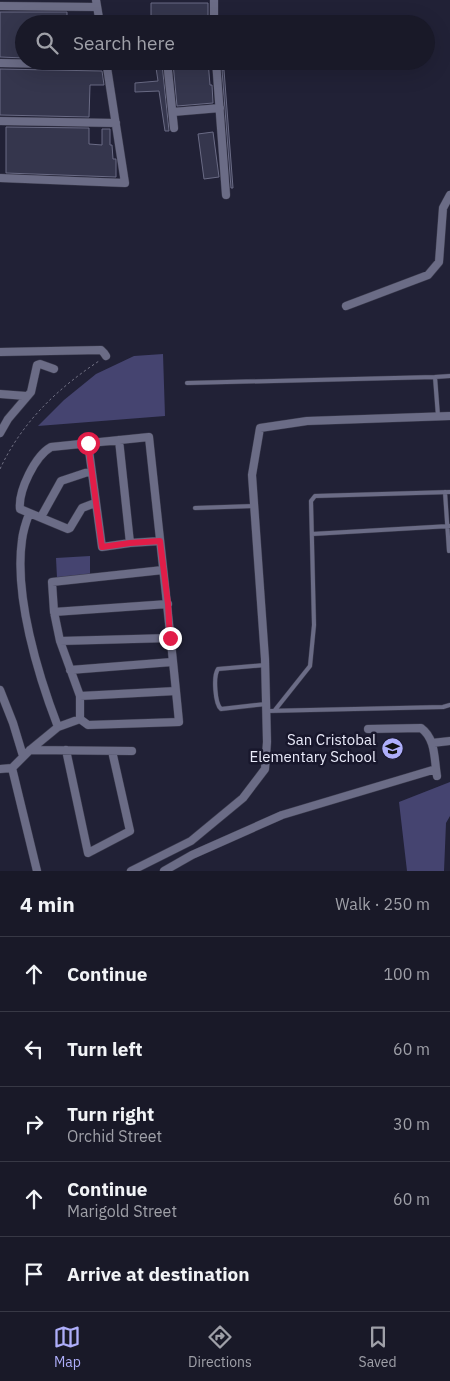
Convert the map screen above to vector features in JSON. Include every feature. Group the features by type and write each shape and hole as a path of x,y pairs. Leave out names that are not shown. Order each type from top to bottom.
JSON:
{"street":[{"path":"214,0 214,15"},
{"path":"0,6 96,3"},
{"path":"0,63 15,63"},
{"path":"0,178 125,183 107,70"},
{"path":"168,70 174,128"},
{"path":"217,70 226,195"},
{"path":"172,112 220,108"},
{"path":"0,122 116,123"},
{"path":"346,306 428,274 435,268 439,262 443,208 450,195"},
{"path":"0,352 101,350 106,356"},
{"path":"0,433 8,419 31,392 37,365 40,364 54,369"},
{"path":"0,394 26,396"},
{"path":"131,871 192,841 243,798 265,769 267,742 265,665 252,475 260,428 307,421 450,416"},
{"path":"80,719 88,725 179,722 149,437 50,447 42,452 25,484 19,500 20,509 68,529 82,508 95,503"},
{"path":"119,440 130,543"},
{"path":"88,443 102,547 160,541"},
{"path":"41,517 61,481 91,471"},
{"path":"29,514 22,539 20,568 25,607 42,686 58,727"},
{"path":"80,719 80,696 60,642 54,612 52,582 163,570"},
{"path":"54,612 168,604"},
{"path":"60,642 170,638"},
{"path":"70,670 172,662"},
{"path":"0,690 23,756"},
{"path":"80,696 176,691"},
{"path":"0,769 12,768 23,756 58,727 80,719"},
{"path":"164,871 192,855 282,814 436,772 432,743 427,732 421,728 368,729"},
{"path":"432,743 450,741"},
{"path":"30,750 132,751"},
{"path":"66,750 88,852 130,832 112,751"},
{"path":"12,768 37,871"}],"lane":[{"path":"187,383 450,376"},
{"path":"435,377 438,416"},
{"path":"275,710 310,666 314,625 311,502 315,496 448,492 450,551"},
{"path":"194,508 254,506"},
{"path":"312,534 449,526"},
{"path":"265,665 218,669 215,678 218,707 224,709 266,707 275,710 443,707 450,704"}],"path":[{"path":"0,469 14,442 48,399 106,356"}],"shaded area":[{"path":"163,354 165,416 38,426 64,400 96,374 134,356"},
{"path":"90,556 90,577 57,578 56,558"},
{"path":"450,782 450,816 446,823 444,871 407,871 399,802"}],"building":[{"path":"151,3 208,3 208,15 151,15"},
{"path":"0,12 67,12 67,15 15,15 15,58 0,57"},
{"path":"0,69 102,71 104,85 90,85 89,117 0,115"},
{"path":"156,70 163,70 169,131 165,131 159,91 135,92 135,83 158,81"},
{"path":"174,70 209,70 213,103 177,106"},
{"path":"222,70 224,70 233,188 231,188"},
{"path":"6,127 89,128 89,144 102,145 102,129 110,129 110,145 112,145 113,159 116,159 116,177 6,173"},
{"path":"213,132 219,177 204,179 198,134"}],"place":[{"name":"San Cristobal Elementary School","path":"392,749"}],"route":[{"path":"88,443 102,547 160,541 170,638"}]}
